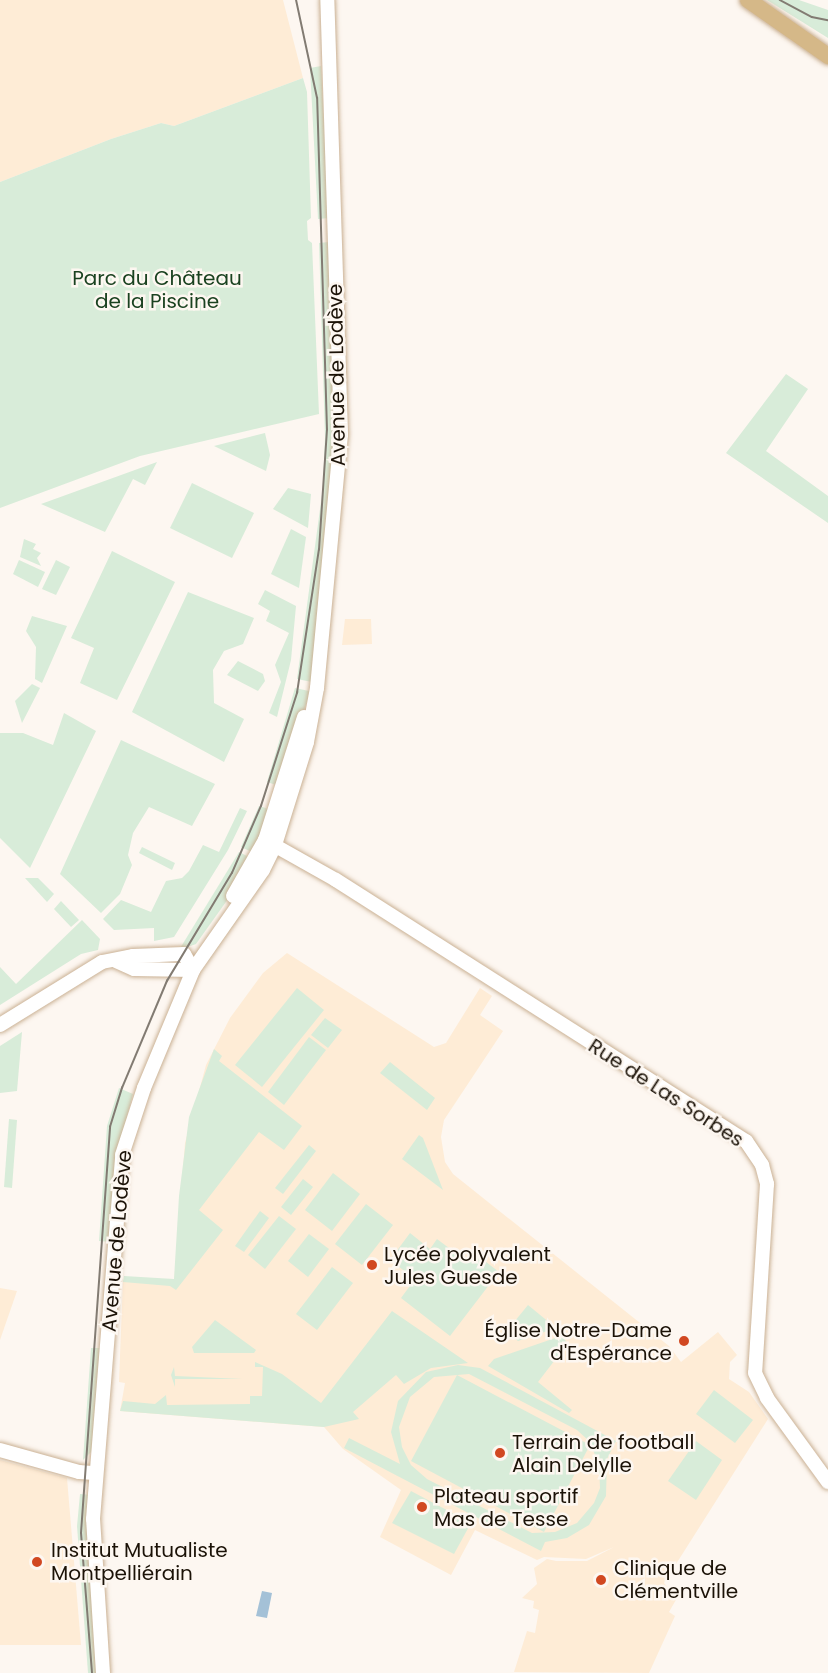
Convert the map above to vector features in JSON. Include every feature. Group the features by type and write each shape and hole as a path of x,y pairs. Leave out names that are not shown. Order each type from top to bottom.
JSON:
{"main road":[{"path":"748,0 828,56"}],"street":[{"name":"Avenue de Lodève","path":"318,0 327,46"},
{"name":"Avenue de Lodève","path":"103,1673 93,1537 95,1473 122,1155 144,1088 193,970 263,870 315,704 341,435 327,0"},
{"name":"Avenue de Lodève","path":"184,954 196,949 270,842"},
{"name":"Rue de Las Sorbes","path":"270,842 336,880 746,1142 762,1165 767,1184 755,1373 767,1398 828,1482"},
{"path":"0,1025 87,969 133,956 184,954 193,970"},
{"path":"116,961 134,969 193,970"},
{"path":"0,1450 79,1472 95,1473"}],"shaded area":[{"path":"0,0 283,0 303,78 174,126 161,123 111,139 0,182"},
{"path":"345,619 371,619 372,644 342,645"},
{"name":"Lycée polyvalent Jules Guesde","path":"287,953 434,1047 446,1043 480,988 492,996 480,1015 503,1031 444,1120 441,1137 445,1162 453,1174 669,1346 681,1362 718,1332 737,1355 730,1362 729,1379 749,1392 768,1419 664,1583 677,1598 669,1612 675,1616 649,1673 514,1672 527,1631 535,1633 539,1610 533,1608 534,1601 522,1598 537,1584 534,1568 547,1559 587,1561 614,1547 586,1559 544,1557 537,1560 475,1530 451,1575 380,1537 401,1490 343,1449 324,1427 120,1411 125,1383 119,1382 123,1280 174,1283 185,1143 206,1065 230,1018 263,973"},
{"path":"0,1288 17,1291 0,1340"},
{"name":"Institut Mutualiste Montpelliérain","path":"0,1460 67,1478 81,1645 0,1645"}],"green space":[{"path":"767,0 799,0 828,10 828,38"},
{"path":"321,66 329,218 318,219 310,68"},
{"name":"Parc du Château de la Piscine","path":"303,78 307,92 311,218 307,221 308,240 312,243 319,414 140,456 0,508 0,182 111,139 161,123 174,126"},
{"path":"329,242 337,435 312,682 297,679 323,487 325,437 319,243"},
{"path":"786,374 808,389 766,451 828,496 828,523 726,453"},
{"path":"265,433 270,455 266,471 214,446"},
{"path":"157,462 145,485 133,479 105,532 41,504"},
{"path":"192,483 254,513 232,558 170,528"},
{"path":"288,488 311,494 308,528 273,509"},
{"path":"291,529 306,537 299,588 271,574"},
{"path":"24,539 36,544 33,549 41,553 37,558 41,566 20,557"},
{"path":"112,551 175,582 117,700 80,683 94,648 71,638"},
{"path":"19,560 45,572 38,587 13,574"},
{"path":"56,560 70,567 56,595 42,589"},
{"path":"265,590 296,606 291,660 277,717 269,713 281,682 275,665 289,633 266,621 270,611 258,604"},
{"path":"188,592 254,618 243,644 224,651 213,670 214,703 244,719 224,762 132,712"},
{"path":"32,616 67,626 42,683 35,679 36,647 26,631"},
{"path":"238,661 263,674 265,681 258,691 227,675"},
{"path":"32,684 40,688 22,723 15,701"},
{"path":"295,688 309,691 308,699 276,785 267,782"},
{"path":"64,713 96,731 30,868 0,838 0,733 23,733 53,745"},
{"path":"121,740 215,784 192,826 149,807 133,833 128,855 132,865 120,894 101,913 60,874"},
{"path":"259,806 269,809 254,853 241,847"},
{"path":"240,808 247,811 228,850 174,937 154,941 154,928 114,930 103,919 121,900 151,912 166,881 182,878 189,871 203,845 219,852"},
{"path":"142,847 175,863 172,870 139,853"},
{"path":"239,852 251,858 238,885 196,944 179,950"},
{"path":"25,878 38,878 54,894 47,902"},
{"path":"61,901 79,920 71,927 54,909"},
{"path":"82,920 100,939 98,950 81,954 0,1005 0,967 16,984"},
{"path":"297,988 324,1010 262,1087 235,1065"},
{"path":"325,1018 342,1030 328,1048 311,1035"},
{"path":"22,1032 17,1091 0,1093 0,1046"},
{"path":"309,1037 326,1050 284,1105 268,1092"},
{"path":"214,1049 222,1056 219,1061 302,1126 284,1150 259,1132 199,1210 223,1230 176,1290 170,1286 123,1282 124,1276 174,1279 179,1196 189,1117"},
{"path":"390,1062 435,1098 427,1110 380,1073"},
{"path":"119,1088 133,1094 119,1147 111,1242 99,1241 107,1126"},
{"path":"9,1119 17,1120 12,1188 4,1187"},
{"path":"419,1135 423,1138 443,1190 402,1159"},
{"path":"309,1145 316,1151 283,1194 275,1188"},
{"path":"333,1173 360,1194 332,1231 305,1210"},
{"path":"303,1179 313,1187 291,1215 281,1207"},
{"path":"366,1204 393,1225 362,1265 335,1244"},
{"path":"260,1211 269,1218 244,1252 235,1246"},
{"path":"279,1216 296,1229 265,1269 248,1255"},
{"path":"410,1233 430,1249 437,1239 465,1260 472,1251 499,1272 450,1336 401,1298 415,1279 390,1260"},
{"path":"309,1234 329,1249 308,1277 288,1261"},
{"path":"332,1267 353,1283 317,1330 296,1314"},
{"path":"528,1305 556,1328 518,1341 506,1332"},
{"path":"392,1311 468,1363 431,1368 404,1384 396,1375 353,1412 359,1419 324,1427 120,1411 123,1401 155,1404 166,1395 167,1405 250,1404 250,1396 262,1396 263,1367 255,1367 255,1362 282,1374 321,1403"},
{"path":"215,1320 256,1350 254,1353 194,1353 192,1347"},
{"path":"561,1336 568,1343 538,1382 572,1410 569,1413 488,1366 494,1359"},
{"path":"91,1348 104,1348 94,1449 83,1460"},
{"path":"458,1365 480,1368 616,1441 607,1459 606,1496 589,1525 567,1538 545,1542 541,1551 344,1448 349,1438 400,1464 391,1432 398,1401 426,1372","holes":["469,1374 577,1430 589,1441 599,1464 600,1488 594,1503 577,1523 555,1532 532,1533 427,1479 411,1465 402,1447 399,1427 410,1397 434,1377"]},
{"path":"174,1367 175,1376 243,1379 175,1379 175,1387 171,1375"},
{"name":"Terrain de football Alain Delylle","path":"457,1375 590,1445 544,1532 411,1461"},
{"path":"714,1390 753,1420 735,1443 696,1414"},
{"path":"696,1441 722,1460 696,1500 668,1481"},
{"name":"Plateau sportif Mas de Tesse","path":"411,1491 471,1523 454,1554 392,1523"},
{"path":"80,1494 92,1495 99,1673 88,1673 77,1526"}],"water":[{"path":"262,1591 272,1593 267,1618 256,1616"}],"tram line":[{"path":"92,1673 81,1533 110,1127 122,1088 167,981 232,873 261,806 297,693 319,550 327,430 317,98 296,0"},
{"path":"780,0 812,17 828,20"}],"place":[{"name":"Lycée polyvalent Jules Guesde","path":"372,1265"},
{"name":"Église Notre-Dame d'Espérance","path":"684,1341"},
{"name":"Terrain de football Alain Delylle","path":"500,1453"},
{"name":"Plateau sportif Mas de Tesse","path":"422,1507"},
{"name":"Institut Mutualiste Montpelliérain","path":"37,1562"},
{"name":"Clinique de Clémentville","path":"601,1580"}]}
